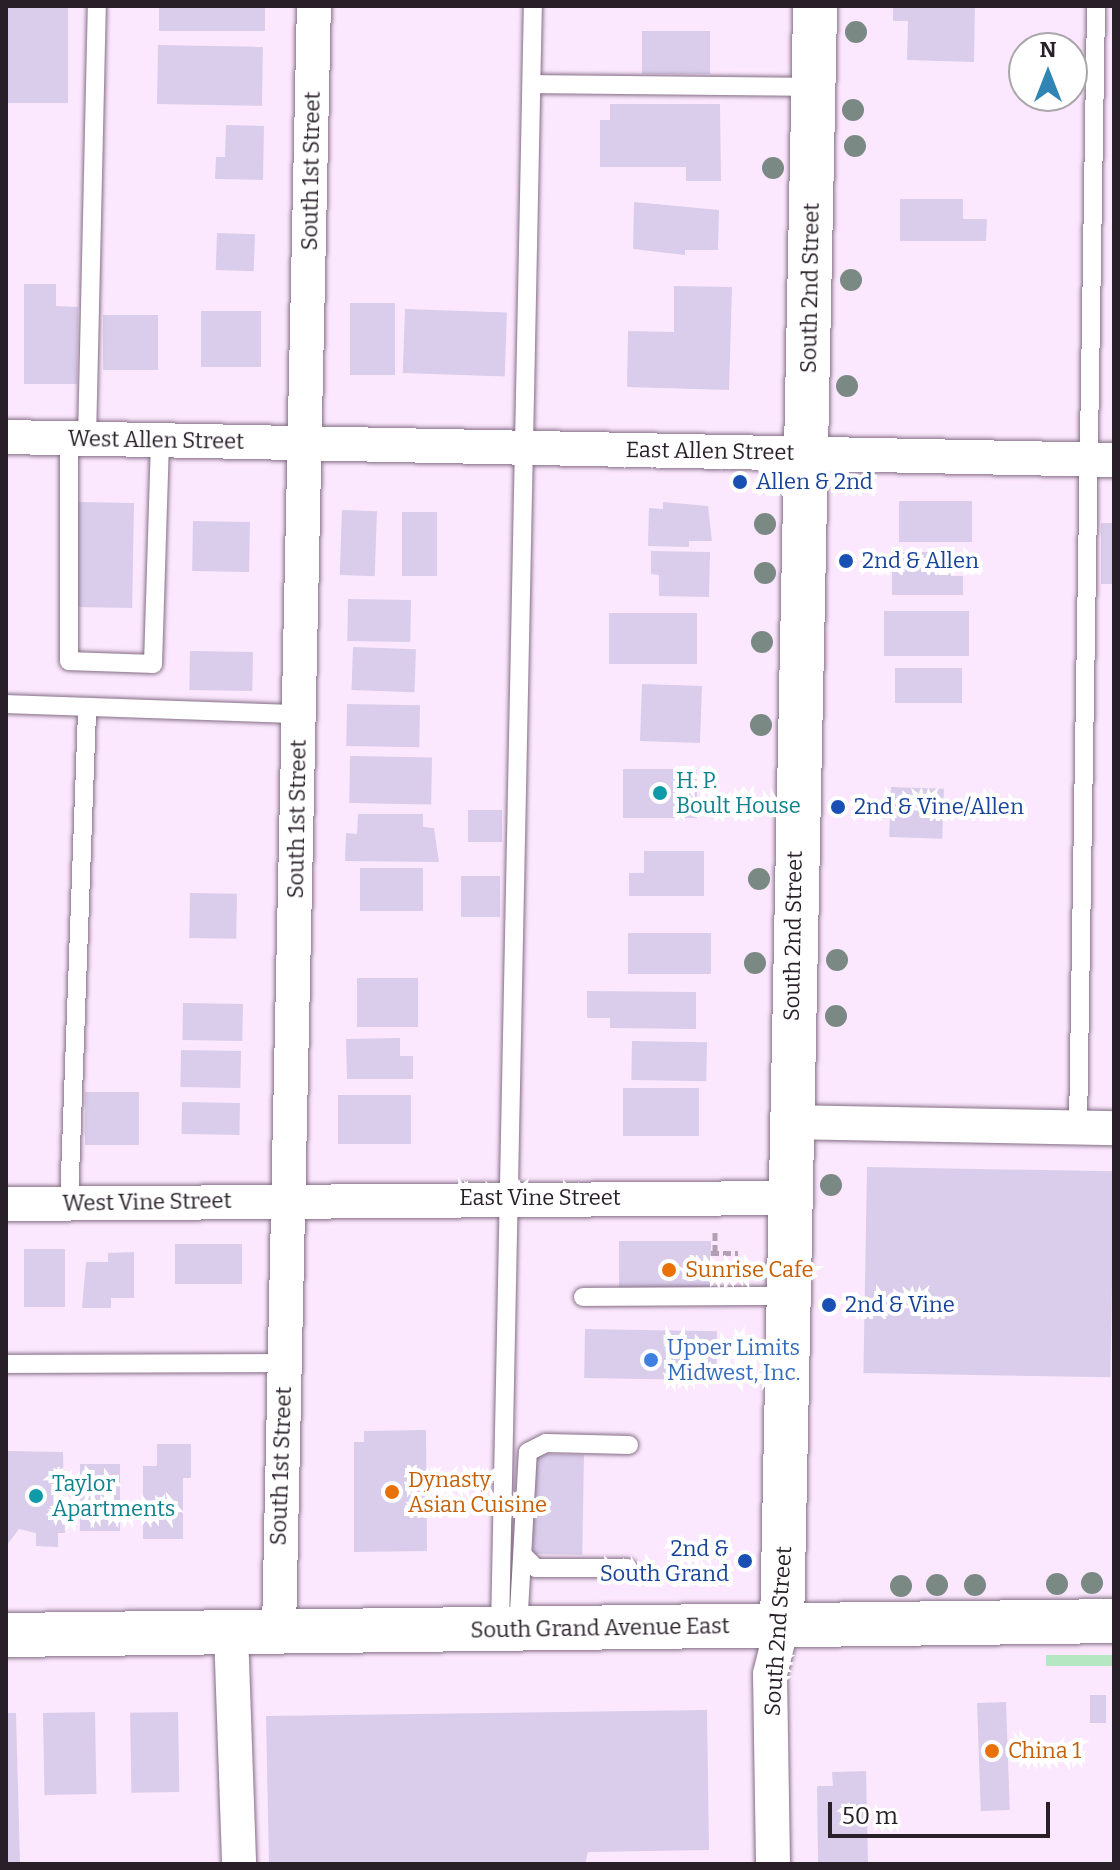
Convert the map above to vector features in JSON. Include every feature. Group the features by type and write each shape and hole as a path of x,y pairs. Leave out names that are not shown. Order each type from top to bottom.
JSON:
{"main road":[{"name":"South 2nd Street","path":"782,1626 815,6"},
{"name":"South Grand Avenue East","path":"6,1635 1114,1621"}],"street":[{"name":"South 1st Street","path":"279,1631 314,6"},
{"name":"West Allen Street","path":"6,437 306,443"},
{"name":"East Allen Street","path":"306,443 1100,460"},
{"path":"790,1122 1114,1128"},
{"name":"East Vine Street","path":"289,1200 791,1198"},
{"name":"West Vine Street","path":"6,1204 289,1200"},
{"name":"South 2nd Street","path":"773,1864 770,1674 782,1626"},
{"path":"231,1632 239,1864"}],"lane":[{"path":"97,6 69,661 153,664 160,440"},
{"path":"509,1629 509,1198 533,6"},
{"path":"1078,1128 1100,460 1096,6"},
{"path":"532,84 814,87"},
{"path":"6,704 299,714"},
{"path":"69,1203 87,707"},
{"path":"583,1297 791,1296"},
{"path":"6,1364 284,1363"},
{"path":"509,1629 524,1556 528,1452 546,1443 629,1445"},
{"path":"524,1556 536,1568 628,1568"}],"path":[{"path":"715,1232 713,1253 738,1253"}],"green space":[{"path":"1046,1655 1114,1655 1114,1666 1046,1666"}],"building":[{"path":"6,6 68,6 68,103 6,103"},
{"path":"159,6 265,6 265,31 159,31"},
{"path":"893,6 975,6 974,62 907,60 908,21 893,21"},
{"path":"642,31 710,31 710,74 642,74"},
{"path":"158,45 263,47 262,106 157,104"},
{"path":"610,104 720,104 721,181 686,181 686,167 600,167 600,120 610,120"},
{"path":"226,125 264,126 263,180 215,179 216,157 225,157"},
{"path":"900,199 963,199 963,219 987,219 986,241 900,241"},
{"path":"634,202 719,210 718,250 685,250 685,255 633,249"},
{"path":"217,233 255,234 254,271 216,270"},
{"path":"24,284 56,284 56,306 78,307 77,384 24,384"},
{"path":"674,286 732,287 729,390 627,387 628,331 674,332"},
{"path":"350,303 395,303 395,375 350,375"},
{"path":"405,309 507,313 505,377 403,373"},
{"path":"201,311 261,311 261,367 201,367"},
{"path":"103,315 158,315 158,370 103,370"},
{"path":"899,501 972,501 972,542 899,542"},
{"path":"78,502 134,503 132,608 76,607"},
{"path":"663,502 708,506 712,541 689,541 689,547 648,546 649,508 663,509"},
{"path":"342,510 377,511 375,576 340,575"},
{"path":"402,512 437,512 437,576 402,576"},
{"path":"193,521 250,522 249,572 192,571"},
{"path":"1101,523 1114,523 1114,584 1101,584"},
{"path":"651,551 710,552 709,597 659,596 659,575 651,574"},
{"path":"892,552 938,552 938,563 951,563 951,576 963,576 963,595 892,595"},
{"path":"348,599 411,600 410,642 347,641"},
{"path":"884,611 969,611 969,656 884,656"},
{"path":"609,613 697,613 697,664 609,664"},
{"path":"353,647 416,649 414,692 351,690"},
{"path":"190,651 253,652 252,691 189,690"},
{"path":"895,668 962,668 962,703 895,703"},
{"path":"642,684 702,686 700,743 640,741"},
{"path":"347,704 420,705 419,747 346,746"},
{"path":"350,756 432,757 431,804 349,803"},
{"name":"H. P. Boult House","path":"623,769 697,769 697,818 623,818"},
{"path":"891,787 944,789 942,839 889,837"},
{"path":"468,810 502,810 502,842 468,842"},
{"path":"358,814 423,814 423,827 434,828 439,862 345,861 346,833 357,834"},
{"path":"644,851 704,851 704,896 629,896 629,873 644,873"},
{"path":"360,868 423,868 423,911 360,911"},
{"path":"461,876 500,876 500,917 461,917"},
{"path":"190,893 237,894 236,939 189,938"},
{"path":"628,933 711,933 711,974 628,974"},
{"path":"357,978 418,978 418,1027 357,1027"},
{"path":"587,991 696,992 696,1029 610,1028 610,1018 587,1018"},
{"path":"183,1003 243,1004 242,1041 182,1040"},
{"path":"400,1038 400,1056 413,1056 413,1079 347,1079 346,1039"},
{"path":"632,1041 707,1042 706,1081 631,1080"},
{"path":"181,1050 241,1051 240,1088 180,1087"},
{"path":"623,1088 699,1088 699,1136 623,1136"},
{"path":"85,1092 139,1092 139,1145 85,1145"},
{"path":"338,1095 411,1095 411,1144 338,1144"},
{"path":"182,1102 240,1103 239,1135 181,1134"},
{"path":"867,1167 1114,1171 1110,1377 863,1373"},
{"path":"619,1241 711,1241 711,1288 619,1288"},
{"path":"175,1244 242,1244 242,1284 175,1284"},
{"path":"24,1249 65,1249 65,1307 24,1307"},
{"path":"134,1252 134,1298 111,1298 111,1308 82,1308 86,1262 108,1262 108,1253"},
{"path":"585,1329 717,1331 716,1380 584,1378"},
{"path":"426,1430 427,1551 354,1552 354,1442 364,1442 364,1431"},
{"path":"157,1444 191,1444 191,1478 183,1478 183,1539 143,1539 143,1466 157,1466"},
{"name":"Taylor Apartments","path":"6,1451 63,1452 65,1533 58,1533 58,1547 36,1546 36,1533 19,1529 6,1546"},
{"path":"534,1454 584,1455 582,1555 532,1554"},
{"path":"80,1464 120,1464 120,1531 80,1531"},
{"path":"1090,1695 1106,1695 1106,1723 1090,1723"},
{"path":"1006,1702 1010,1810 981,1811 977,1703"},
{"path":"707,1710 709,1850 588,1852 585,1864 269,1864 266,1716"},
{"path":"95,1712 96,1794 44,1795 43,1713"},
{"path":"178,1712 179,1792 131,1793 130,1713"},
{"path":"6,1713 16,1713 20,1864 6,1864"},
{"path":"866,1771 868,1864 818,1864 817,1786 833,1786 832,1772"}],"place":[{"name":"Allen & 2nd","path":"740,482"},
{"name":"2nd & Allen","path":"846,561"},
{"name":"H. P. Boult House","path":"660,793"},
{"name":"2nd & Vine/Allen","path":"838,807"},
{"name":"Sunrise Cafe","path":"669,1270"},
{"name":"2nd & Vine","path":"829,1305"},
{"name":"Upper Limits Midwest, Inc.","path":"651,1360"},
{"name":"Dynasty Asian Cuisine","path":"392,1492"},
{"name":"Taylor Apartments","path":"36,1496"},
{"name":"2nd & South Grand","path":"745,1561"},
{"name":"China 1","path":"992,1751"}]}
